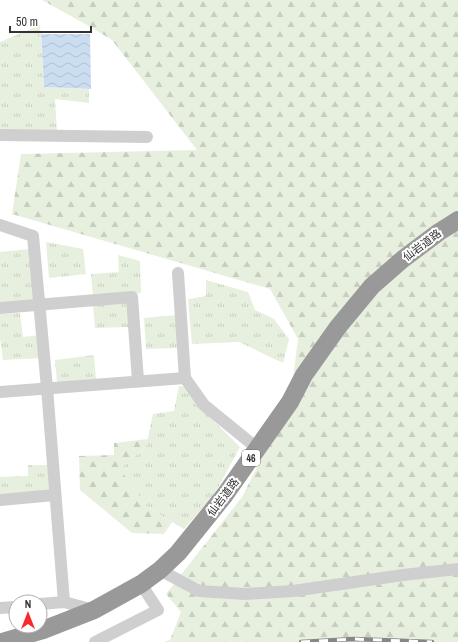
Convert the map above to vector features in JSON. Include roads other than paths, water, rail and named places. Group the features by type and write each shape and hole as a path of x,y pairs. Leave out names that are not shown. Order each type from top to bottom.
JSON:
{"highway":[{"name":"仙岩道路","path":"2,642 43,630 94,610 142,584 160,570 178,553 224,496 290,402 304,375 338,326 372,286 403,259 439,232 458,220"}],"street":[{"path":"0,135 147,137"},
{"path":"0,226 33,236 64,602"},
{"path":"178,273 184,378 204,405 257,448"},
{"path":"0,308 132,297 138,381"},
{"path":"0,392 184,378"},
{"path":"0,500 55,495"},
{"path":"160,570 200,592 245,594 293,591 403,575 458,569"},
{"path":"95,642 158,610 142,584"},
{"path":"48,603 64,602 94,610"}],"water":[{"path":"41,34 90,34 91,89 44,87"}],"railway":[{"path":"301,642 354,639 432,642"}]}
